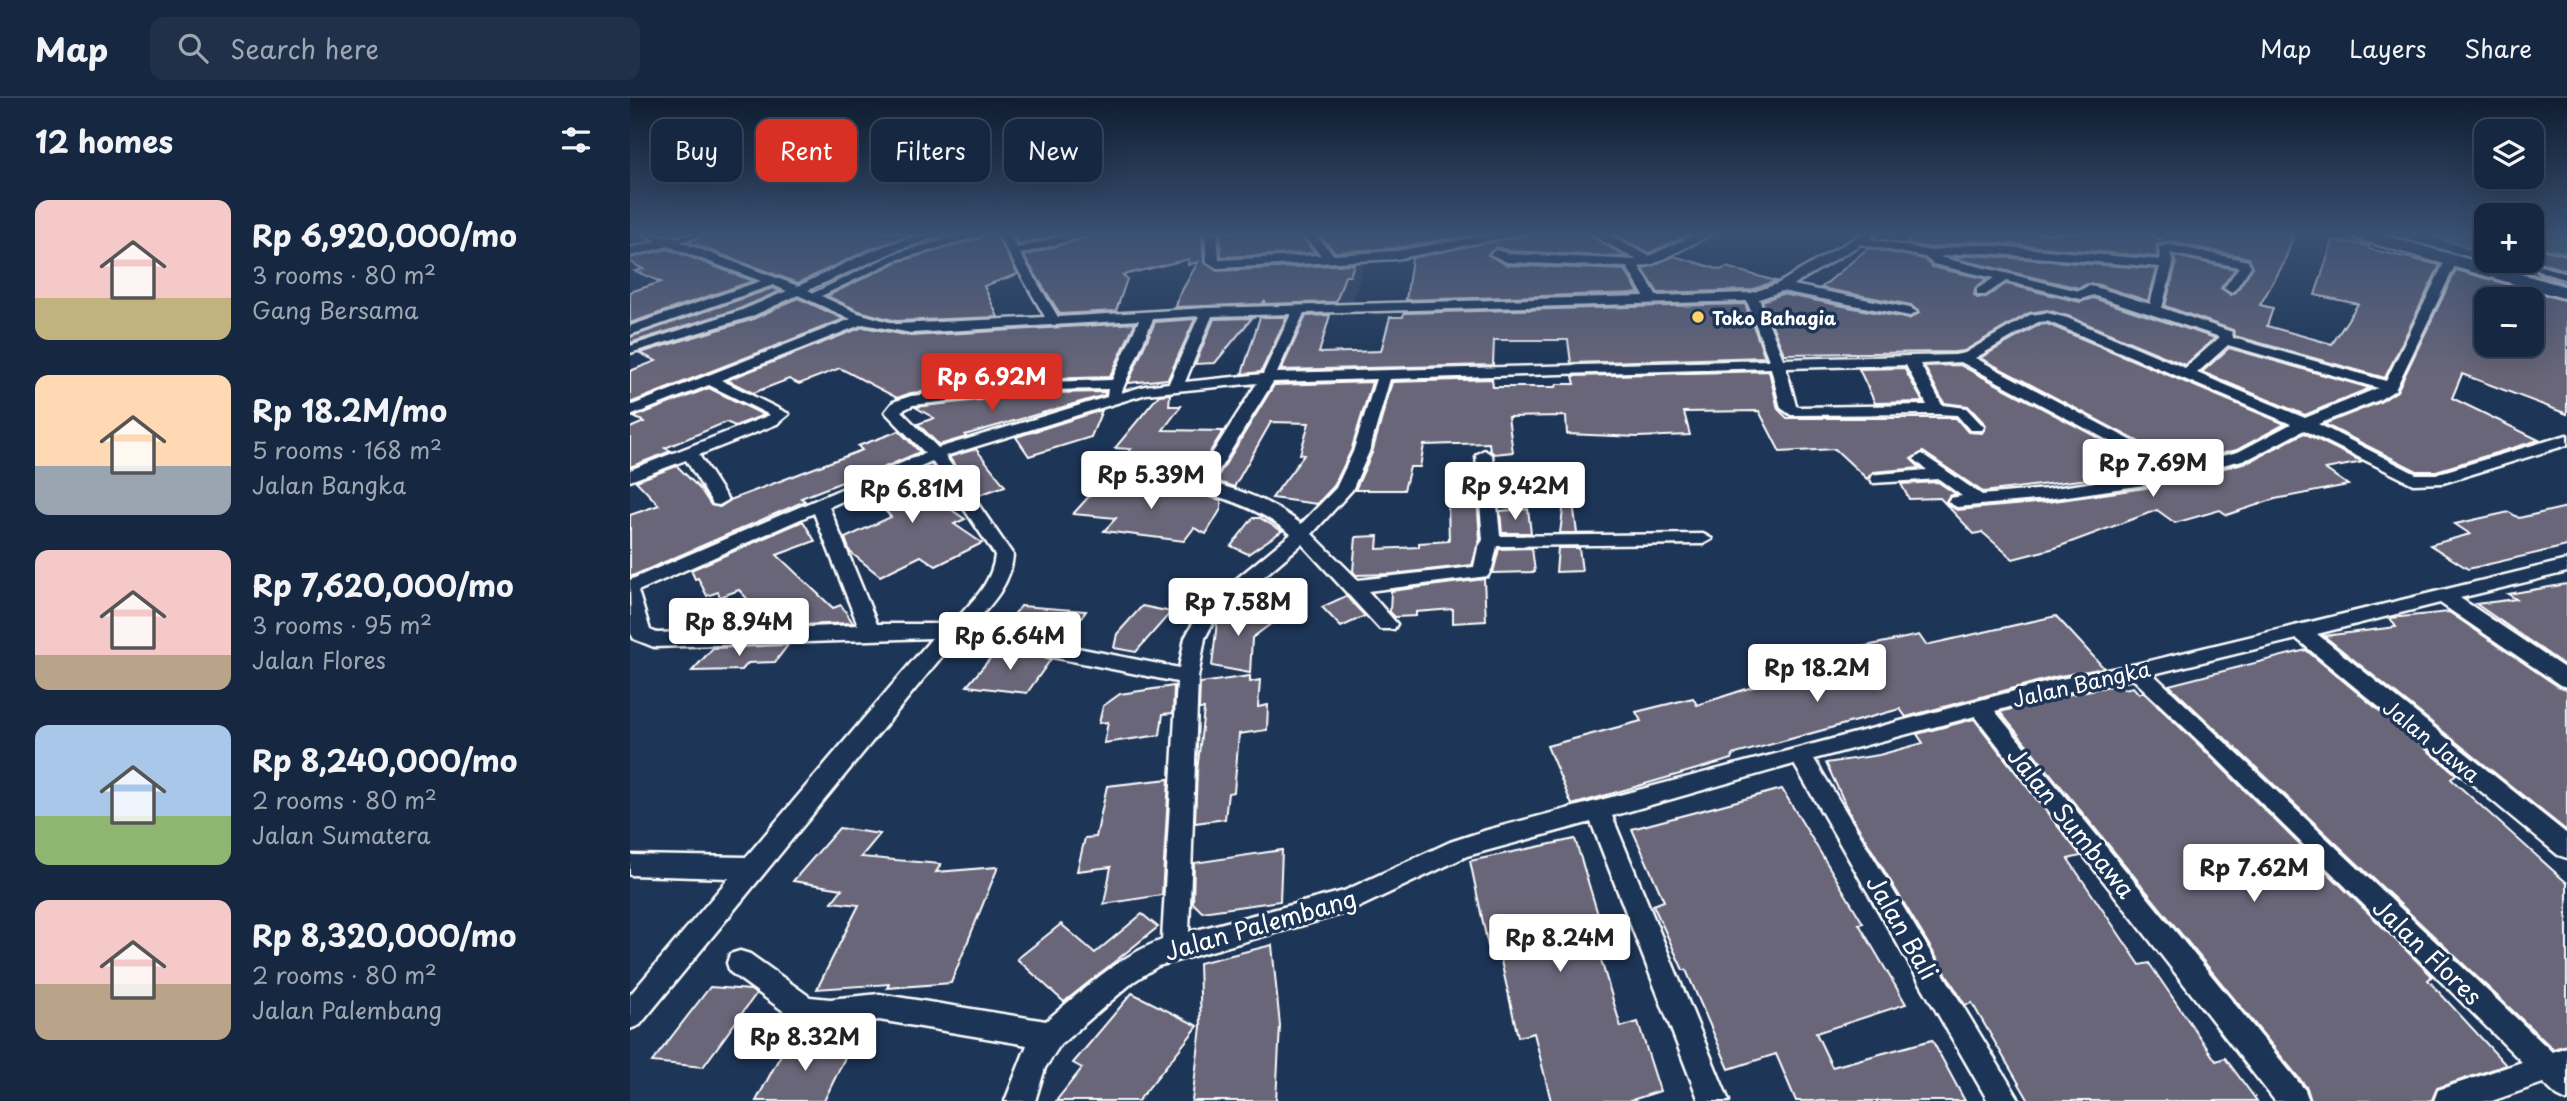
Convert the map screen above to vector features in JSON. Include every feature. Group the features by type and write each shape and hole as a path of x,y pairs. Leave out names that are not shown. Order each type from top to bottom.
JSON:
{"main road":[{"path":"2525,280 2567,293"}],"street":[{"path":"767,280 860,320 892,329 1207,312 1752,298 1793,280"},
{"path":"633,350 806,295 840,280"},
{"path":"1030,280 1053,320"},
{"path":"1641,280 1653,300"},
{"path":"1981,292 1999,280"},
{"path":"2012,280 2188,373 2305,424 2398,472 2426,481 2527,454 2567,440"},
{"path":"2155,310 2163,280"},
{"path":"2230,288 2236,280"},
{"path":"1957,502 2083,489 2176,474 2244,455 2305,424 2374,397 2390,387 2411,351 2432,280"},
{"path":"630,331 773,282"},
{"path":"1781,287 1910,312"},
{"path":"630,587 935,453 1145,390 1176,385 1268,378 1778,366 1964,358 2091,290 2225,333 2225,340 2188,373"},
{"path":"1752,298 1778,366 1789,408 1796,412 1937,409 1961,411 1976,427"},
{"path":"1201,485 1268,378 1299,310"},
{"path":"1176,385 1207,312"},
{"path":"1109,401 1148,315"},
{"path":"630,411 860,320"},
{"path":"2225,340 2390,387"},
{"path":"1964,358 2134,448"},
{"path":"1912,360 1937,409"},
{"path":"1175,947 1188,677 1195,638 1208,613 1329,508 1354,472 1384,376"},
{"path":"630,476 772,421 781,414 710,380"},
{"path":"630,1016 754,868 964,633 1000,578 1004,567 1003,555 935,453 893,412 894,409 911,401 1029,388 1119,384"},
{"path":"690,453 719,500"},
{"path":"1484,455 1492,541"},
{"path":"1922,459 1978,500"},
{"path":"1103,473 1201,485 1268,508 1302,534 1387,624"},
{"path":"1879,479 1940,474"},
{"path":"819,504 870,631"},
{"path":"1351,587 1476,574 1484,569 1485,548 1492,541 1703,539"},
{"name":"Jalan Bangka","path":"1598,811 1800,754 2056,687 2137,671 2567,566"},
{"path":"630,594 641,634 654,640 870,631 964,633 1188,677"},
{"path":"2443,596 2567,680"},
{"name":"Jalan Jawa","path":"2299,630 2567,848"},
{"name":"Jalan Flores","path":"2137,671 2561,1072"},
{"name":"Jalan Sumbawa","path":"1980,707 2294,1101"},
{"name":"Jalan Bali","path":"1800,754 2005,1101"},
{"path":"1598,811 1714,1101"},
{"name":"Jalan Palembang","path":"1020,1101 1034,1062 1050,1035 1123,973 1149,957 1175,947 1349,901 1459,849 1487,839 1598,811"},
{"path":"630,864 754,868"},
{"path":"740,963 810,1011 833,1014 877,1007 1050,1035"},
{"path":"2449,1101 2561,1072"}],"shaded area":[{"path":"1186,280 1359,280 1352,306 1170,310"}],"building":[{"path":"656,280 753,281 630,323 630,292 661,282"},
{"path":"860,280 1002,280 984,286 998,317 896,321 859,311 827,296"},
{"path":"1039,280 1127,280 1116,311 1060,314"},
{"path":"1188,280 1344,280 1336,302 1264,304 1265,300 1262,304 1176,307"},
{"path":"1409,280 1631,280 1639,293 1406,300"},
{"path":"1650,280 1776,281 1751,290 1658,293"},
{"path":"1831,280 1986,280 1976,287 1974,295 1977,298 1986,297 2006,284 2080,302 2093,298 2215,338 2185,365 2068,316 2047,310 2029,313 1964,351 1784,354 1762,301 1782,294 1909,319 1919,313 1911,305 1821,288"},
{"path":"2045,280 2154,280 2148,301 2096,284 2079,288"},
{"path":"2172,280 2227,280 2221,288 2231,295 2244,280 2274,280 2260,305 2273,308 2267,326 2332,344 2358,304 2315,295 2320,280 2433,280 2385,378 2235,336 2233,330 2165,306"},
{"path":"2451,280 2491,280 2517,287 2474,287 2474,357 2544,357 2544,295 2567,301 2567,414 2462,374 2452,398 2539,440 2436,471 2417,471 2324,424 2380,402 2397,391"},
{"path":"773,288 780,291 739,309 630,343 630,337"},
{"path":"798,298 844,319 630,403 630,371 656,361 640,353 751,320"},
{"path":"1745,304 1765,357 1571,363 1568,340 1494,340 1493,365 1281,370 1306,316 1330,315 1319,353 1381,351 1390,317 1403,317 1404,313"},
{"path":"1260,317 1287,317 1261,372 1242,374"},
{"path":"1252,318 1215,363 1195,364 1214,319"},
{"path":"1195,319 1168,379 1128,383 1155,322"},
{"path":"1135,323 1110,377 1045,379 911,393 897,398 840,368 799,384 789,379 753,393 727,380 863,327 911,336"},
{"path":"2047,324 2285,424 2237,450 2144,472 1983,492 1923,452 1911,459 1920,468 1873,472 1867,479 1835,449 1780,452 1759,411 1684,412 1690,435 1638,437 1567,434 1566,416 1508,417 1513,452 1494,454 1489,443 1424,445 1420,467 1410,467 1404,490 1355,490 1372,453 1392,382 1492,379 1493,387 1556,387 1557,384 1575,384 1573,376 1769,371 1778,409 1787,418 1956,418 1968,432 1982,433 1986,425 1968,406 1944,403 1924,366 1960,365 2127,453 2142,452 2144,447 2141,443 1980,358 2039,325"},
{"path":"2229,348 2370,388 2305,415 2202,372"},
{"path":"1904,368 1923,402 1875,403 1859,369"},
{"path":"1372,382 1351,451 1334,486 1317,504 1272,498 1304,455 1300,454 1309,423 1271,422 1234,487 1215,481 1274,385"},
{"path":"709,388 764,415 735,426 726,422 665,448 671,451 630,467 630,428 644,422 634,417"},
{"path":"1105,392 1105,395 939,445 918,424 934,418 915,407 1045,393"},
{"path":"1170,394 1169,406 1181,406 1163,430 1223,431 1195,476 1115,467 1131,449 1115,448 1159,395"},
{"path":"1102,410 1091,437 1029,456 1016,437"},
{"path":"899,431 920,452 857,479 855,477 801,498 805,501 630,577 630,515 659,505 636,481 677,466 701,490 711,505 720,507 730,500 862,450 858,446"},
{"path":"2304,433 2363,462 2325,469 2348,485 2275,499 2227,515 2220,510 2175,523 2157,510 2055,548 2013,559 1982,532 1974,534 1940,498 1909,499 1901,484 1938,482 1956,494 1949,496 1945,503 1957,510 2047,502 2145,488 2251,461"},
{"path":"976,449 1005,486 976,496 949,457"},
{"path":"931,464 957,502 946,506 965,519 954,524 982,543 936,566 921,556 880,576 850,552 845,538 891,517 868,492"},
{"path":"1103,481 1201,495 1221,500 1221,509 1206,534 1194,528 1184,541 1104,531 1116,518 1073,514"},
{"path":"1476,483 1480,539 1472,565 1392,574 1356,575 1353,571 1356,537 1378,536 1377,549 1419,547 1419,543 1449,541 1448,505 1452,505 1450,485"},
{"path":"1565,495 1572,495 1577,533 1560,533"},
{"path":"2567,507 2567,546 2468,569 2430,545 2470,534 2455,524 2509,512 2519,518"},
{"path":"1528,509 1531,533 1502,533 1500,511"},
{"path":"1253,518 1260,518 1282,531 1248,554 1231,546"},
{"path":"803,521 815,541 777,555 833,608 841,605 853,623 773,626 739,590 720,597 718,592 707,596 698,578 695,579 691,570"},
{"path":"1532,548 1535,572 1493,573 1499,549"},
{"path":"1558,548 1579,548 1582,571 1556,572"},
{"path":"1484,579 1486,621 1453,623 1453,609 1395,617 1390,612 1391,591"},
{"path":"2567,584 2567,667 2476,604 2516,599 2508,594"},
{"path":"1346,596 1365,616 1341,627 1322,607"},
{"path":"1241,604 1276,620 1252,638 1250,673 1212,666 1217,622"},
{"path":"1021,606 1086,611 1063,642 1001,630"},
{"path":"1142,606 1171,612 1136,652 1114,648 1117,634"},
{"path":"2449,612 2559,687 2567,689 2567,831 2324,636 2396,627 2390,618"},
{"path":"2056,616 2104,668 2055,677 1906,717 1900,709 1732,755 1732,759 1572,805 1547,746 1641,721 1636,712 1693,698 1697,705 1771,681 1773,684 1866,659 1857,648 1919,635 1926,645"},
{"path":"788,645 775,662 748,663 742,670 692,671 713,648"},
{"path":"998,649 1051,659 1027,693 967,686"},
{"path":"2306,650 2456,774 2451,779 2567,883 2567,1045 2553,1049 2169,685"},
{"path":"1250,676 1250,682 1260,680 1258,707 1268,705 1267,730 1239,734 1234,792 1228,793 1225,819 1195,823 1204,709 1199,709 1200,683"},
{"path":"2120,684 2124,689 2133,687 2139,694 2143,692 2202,748 2432,976 2428,980 2506,1065 2437,1088 2432,1100 2427,1101 2311,1101 2307,1088 2000,712"},
{"path":"1174,686 1173,713 1163,714 1160,735 1104,743 1108,722 1099,723 1103,706 1120,694"},
{"path":"1974,719 2081,856 2068,859 2140,965 2149,963 2216,1061 2225,1058 2257,1101 2029,1101 1972,1003 1965,1005 1849,812 1826,763 1879,755 1923,743 1917,734"},
{"path":"1169,779 1162,895 1104,904 1111,867 1077,871 1085,838 1096,837 1107,786"},
{"path":"1782,789 1863,923 1859,924 1906,1004 1816,1033 1832,1067 1932,1040 1965,1101 1796,1101 1776,1054 1729,1069 1686,970 1683,970 1653,905 1664,901 1632,829"},
{"path":"839,828 880,834 861,857 941,864 936,872 998,867 951,983 887,988 889,984 817,989 859,905 832,902 842,889 793,881"},
{"path":"1575,839 1600,921 1590,923 1621,1027 1638,1022 1660,1091 1629,1101 1551,1101 1534,1033 1518,1037 1497,943 1488,946 1470,861"},
{"path":"1282,850 1280,901 1202,912 1193,903 1194,863"},
{"path":"1142,914 1158,927 1064,1002 1017,959 1061,924 1095,953"},
{"path":"1272,945 1280,1026 1276,1101 1192,1101 1201,1027 1199,963"},
{"path":"710,987 751,990 756,994 703,1067 652,1062"},
{"path":"1132,993 1198,1026 1138,1101 1056,1101 1082,1068 1073,1063"},
{"path":"852,1043 824,1101 756,1101 785,1047"}],"place":[{"name":"Toko Bahagia","path":"1698,317"}]}
